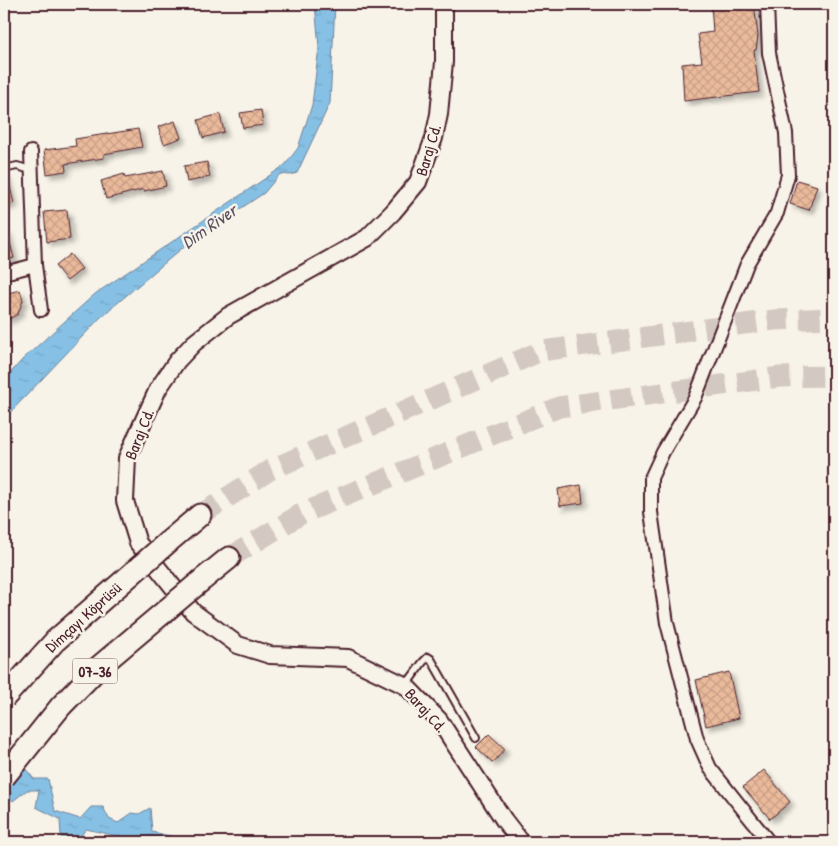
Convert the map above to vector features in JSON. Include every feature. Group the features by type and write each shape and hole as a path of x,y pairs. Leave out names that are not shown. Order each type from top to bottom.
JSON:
{"highway":[{"name":"Dimçayı Köprüsü","path":"4,698 55,641 200,515"},
{"name":"07-36","path":"4,777 60,706 100,666 229,558"}],"street":[{"name":"Baraj Cd.","path":"444,4 444,62 439,114 434,138 418,182 393,212 367,238 228,316 194,343 177,361 158,389 127,458 125,501 138,542 193,612 238,645 270,655 348,658 406,686 439,720 504,820 521,842"},
{"path":"767,4 769,52 786,134 788,175 777,213 747,264 695,398 663,452 651,478 651,512 667,623 697,739 710,768 769,842"},
{"path":"31,152 30,170 35,265 41,310"},
{"path":"4,273 35,265"}],"lane":[{"path":"4,169 17,166 30,170"},
{"path":"406,686 423,662 428,657 431,658 476,738"}],"water":[{"name":"Dim River","path":"315,4 335,4 330,103 297,173 290,175 280,174 264,193 187,244 101,317 4,419 4,380 23,359 95,294 285,165 298,148 312,105 319,47"},
{"path":"4,743 34,779 48,779 55,811 80,819 91,807 103,807 109,819 118,823 132,813 139,814 150,808 152,832 179,838 181,842 144,842 86,829 79,838 61,837 60,819 36,807 39,790 27,790 13,801 4,793"}],"building":[{"path":"711,4 754,4 758,36 756,50 754,50 759,92 684,101 682,64 702,62 698,34 713,32"},
{"path":"261,110 263,125 243,128 240,113"},
{"path":"220,114 224,132 203,138 198,120"},
{"path":"175,121 181,138 164,144 158,127"},
{"path":"138,129 142,147 104,154 104,158 65,164 66,171 47,174 44,150 76,146 75,139"},
{"path":"207,162 210,177 187,182 184,166"},
{"path":"163,171 166,186 144,191 144,189 106,199 101,181 124,174 125,178"},
{"path":"7,176 14,203 4,206 4,177"},
{"path":"797,180 817,186 809,210 790,204"},
{"path":"67,210 70,239 47,242 44,212"},
{"path":"4,231 7,231 14,258 4,261"},
{"path":"70,254 82,269 67,281 55,266"},
{"path":"20,290 23,300 18,314 7,320 4,309 4,294"},
{"path":"581,485 583,503 560,506 558,489"},
{"path":"729,672 739,718 706,726 696,680"},
{"path":"489,734 505,749 493,763 476,747"},
{"path":"764,770 790,802 770,819 743,787"}],"tunnel":[{"path":"200,515 270,470 541,351 774,320 834,318"},
{"path":"229,558 301,514 559,407 780,377 834,376"}]}
